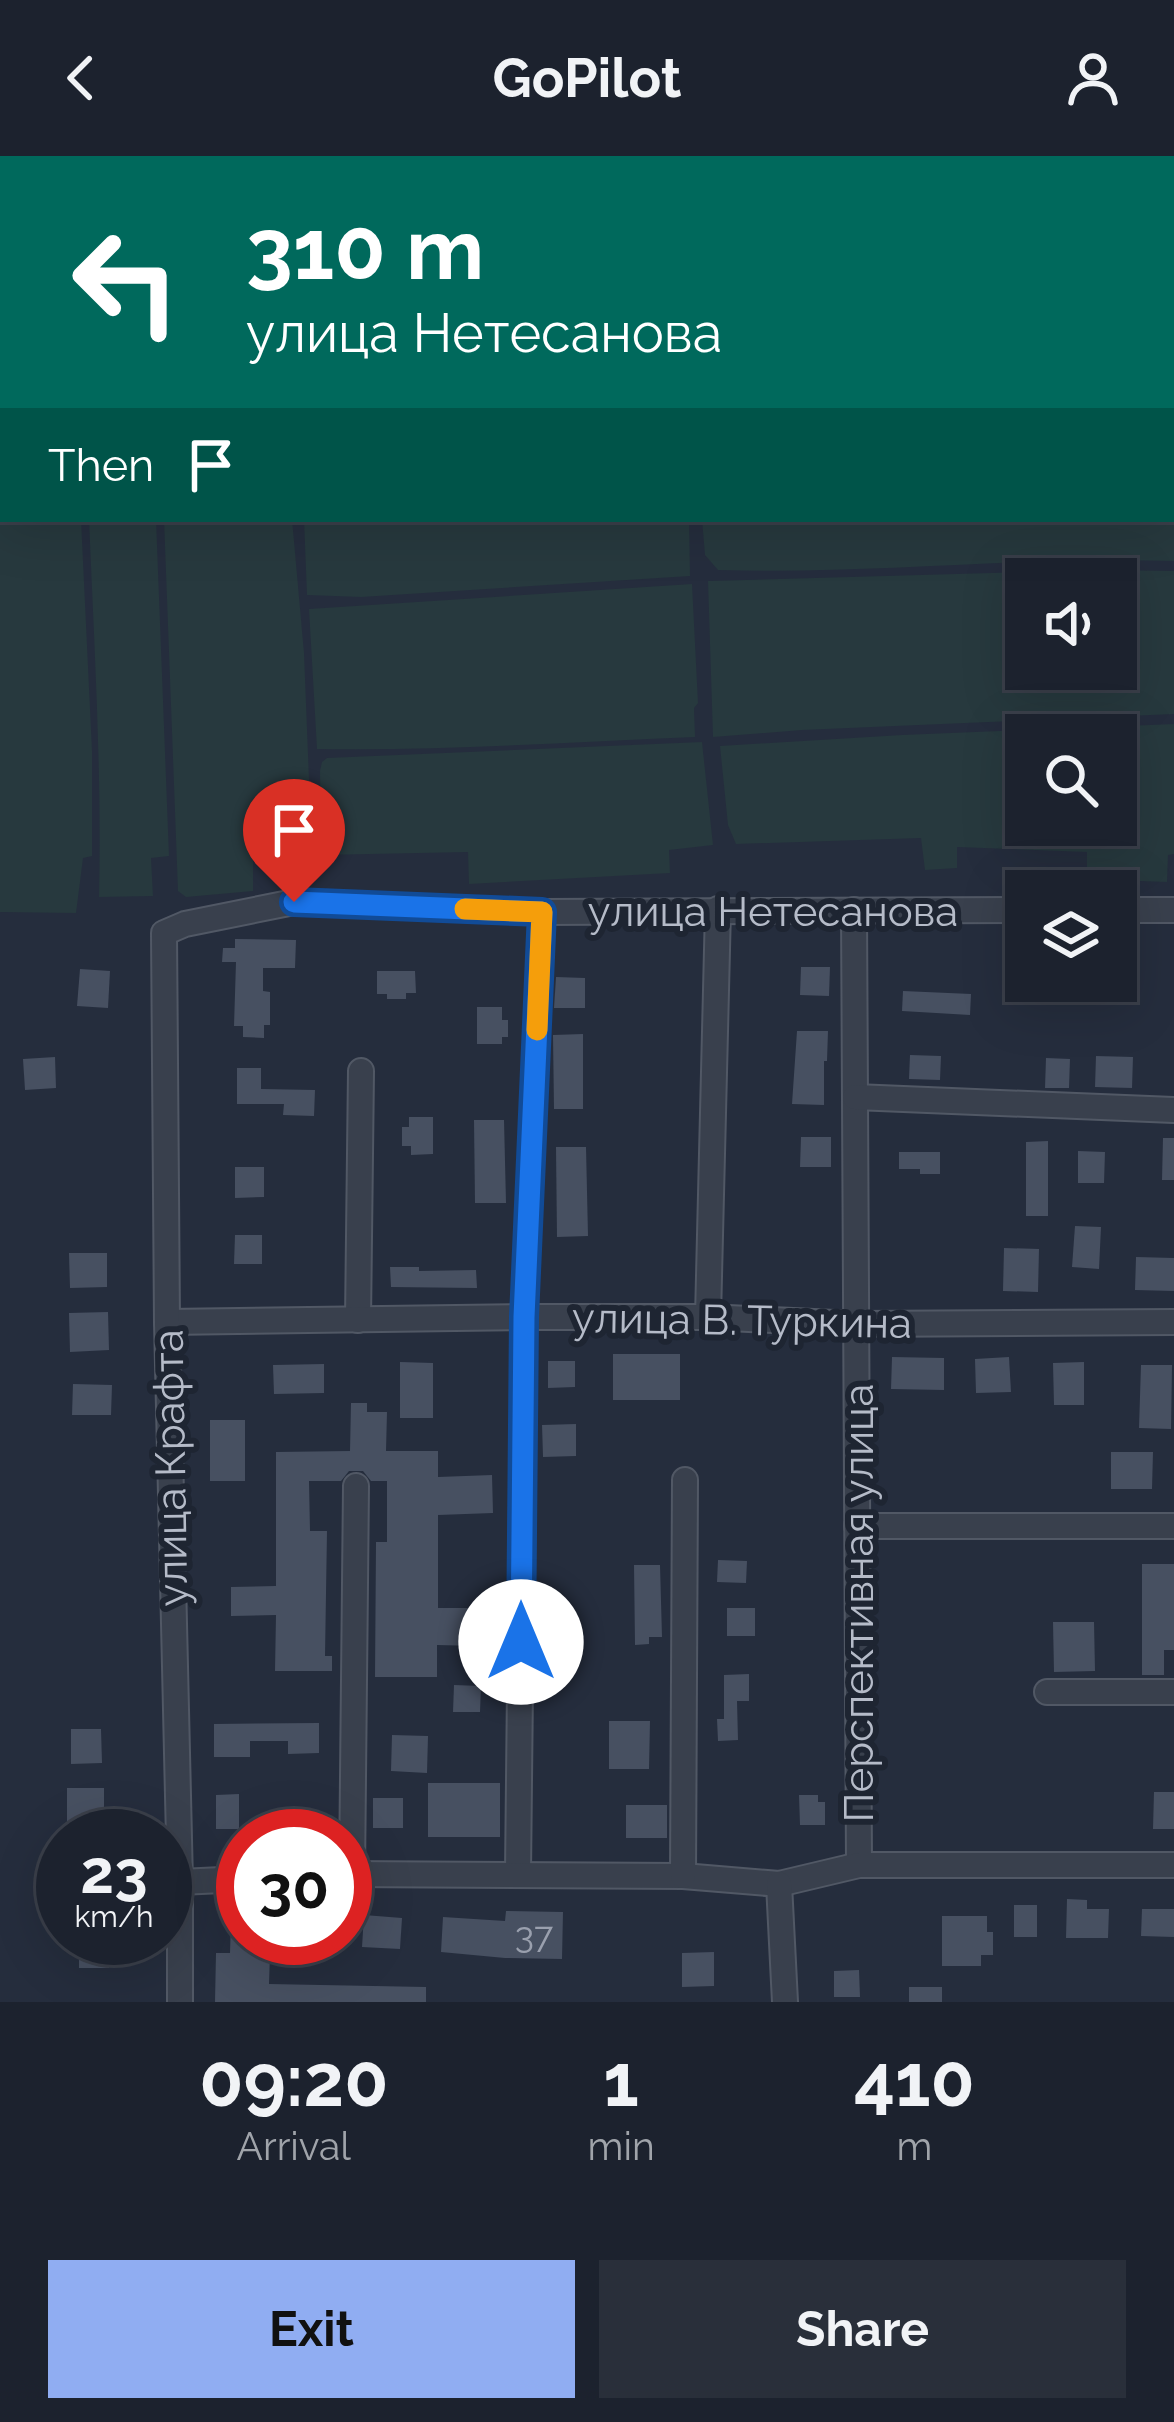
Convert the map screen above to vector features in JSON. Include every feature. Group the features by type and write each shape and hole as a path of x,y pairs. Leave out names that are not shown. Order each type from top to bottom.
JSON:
{"street":[{"name":"улица Нетесанова","path":"164,933 184,924 294,902 542,912 1005,910"},
{"path":"708,1317 718,909"},
{"name":"Перспективная улица","path":"854,910 860,1865"},
{"path":"1137,910 1174,910"},
{"path":"518,1874 524,1317 542,912"},
{"name":"улица Крафта","path":"164,933 166,1322 178,1809"},
{"path":"358,1320 361,1071"},
{"path":"855,1097 1174,1110"},
{"name":"улица В. Туркина","path":"166,1322 524,1317 708,1317 856,1324 1174,1322"},
{"path":"682,1876 685,1480"},
{"path":"349,1809 356,1486"},
{"path":"857,1526 1174,1526"},
{"path":"1047,1692 1174,1692"},
{"path":"372,1874 682,1876 779,1884 860,1865 1174,1865"},
{"path":"779,1884 785,2002"},
{"name":"улица Крафта","path":"180,1965 180,2002"}],"shaded area":[{"path":"0,522 81,522 92,856 83,858 76,913 0,912"},
{"path":"89,522 156,522 169,856 151,858 153,896 99,897"},
{"path":"164,522 292,522 304,653 312,855 253,857 253,891 186,897 178,891"},
{"path":"304,522 689,522 690,576 361,597 307,595"},
{"path":"702,522 1174,522 1174,561 1005,558 1005,563 718,570 705,555"},
{"path":"1137,570 1174,571 1174,714 1005,714 1005,721 713,737 708,581 1005,573 1005,690 1137,690"},
{"path":"692,584 698,703 695,737 317,749 309,609"},
{"path":"1174,724 1174,854 1168,855 1167,882 1137,881 1137,870 1087,870 1087,852 957,847 957,868 925,870 921,838 736,844 728,825 720,746 1005,731 1005,846 1137,846 1137,725"},
{"path":"702,742 713,845 669,850 670,873 469,884 468,852 321,855 320,771 327,758"}],"building":[{"path":"235,939 296,940 295,968 263,968 263,991 270,992 270,1025 264,1025 264,1038 243,1037 243,1026 234,1026 236,962 222,962 223,948 235,948"},
{"path":"801,967 830,967 829,996 800,995"},
{"path":"80,969 110,971 108,1008 77,1006"},
{"path":"377,971 415,971 416,993 406,993 406,999 377,994"},
{"path":"556,977 585,978 585,1008 554,1008"},
{"path":"903,991 971,994 970,1015 902,1011"},
{"path":"477,1007 502,1007 508,1037 502,1037 502,1044 477,1044"},
{"path":"797,1031 828,1031 824,1105 792,1104"},
{"path":"583,1034 583,1109 554,1109 553,1035"},
{"path":"910,1055 941,1056 940,1080 909,1079"},
{"path":"1096,1056 1133,1057 1132,1088 1095,1087"},
{"path":"55,1057 56,1088 25,1090 23,1059"},
{"path":"1046,1058 1070,1059 1069,1088 1045,1088"},
{"path":"237,1068 261,1068 261,1089 315,1090 314,1116 283,1115 284,1104 237,1104"},
{"path":"409,1117 433,1117 433,1154 411,1155 411,1146 402,1146 402,1127 409,1127"},
{"path":"474,1120 504,1120 506,1203 475,1203"},
{"path":"801,1137 831,1137 831,1167 800,1167"},
{"path":"1163,1138 1174,1138 1174,1180 1162,1180"},
{"path":"1048,1141 1048,1216 1026,1216 1026,1142"},
{"path":"556,1147 586,1147 588,1236 557,1237"},
{"path":"1078,1151 1105,1152 1104,1183 1078,1183"},
{"path":"899,1152 940,1152 940,1174 899,1169"},
{"path":"235,1167 264,1167 264,1197 235,1198"},
{"path":"1075,1226 1101,1227 1099,1269 1072,1267"},
{"path":"235,1235 262,1235 262,1264 234,1264"},
{"path":"1004,1248 1039,1249 1038,1292 1003,1291"},
{"path":"69,1253 107,1253 107,1287 70,1288"},
{"path":"1136,1257 1174,1258 1174,1291 1135,1290"},
{"path":"390,1267 476,1270 477,1288 391,1287"},
{"path":"108,1312 109,1350 70,1352 69,1313"},
{"path":"613,1354 680,1354 680,1400 613,1400"},
{"path":"892,1357 944,1358 944,1390 891,1389"},
{"path":"1009,1357 1011,1392 976,1393 975,1359"},
{"path":"548,1361 575,1361 575,1387 548,1388"},
{"path":"400,1362 433,1363 433,1418 400,1418"},
{"path":"1084,1362 1084,1405 1054,1405 1053,1363"},
{"path":"324,1364 324,1393 274,1394 273,1365"},
{"path":"1141,1365 1172,1365 1171,1429 1139,1428"},
{"path":"73,1384 112,1385 111,1415 72,1415"},
{"path":"351,1403 367,1403 367,1412 387,1412 386,1451 438,1451 438,1477 492,1475 493,1513 438,1515 438,1608 482,1608 482,1626 477,1626 477,1646 437,1645 437,1677 375,1677 376,1542 387,1542 387,1481 371,1481 363,1471 349,1471 341,1481 309,1481 310,1531 327,1531 325,1656 332,1656 332,1671 275,1671 276,1615 231,1616 231,1587 276,1586 276,1452 350,1451"},
{"path":"210,1420 245,1420 245,1481 210,1481"},
{"path":"576,1424 576,1456 543,1457 542,1425"},
{"path":"1111,1452 1153,1452 1152,1489 1111,1489"},
{"path":"718,1560 747,1561 746,1583 717,1582"},
{"path":"1142,1564 1174,1564 1174,1650 1164,1650 1164,1675 1142,1675"},
{"path":"634,1565 660,1565 662,1637 649,1637 649,1644 635,1645"},
{"path":"727,1608 755,1608 755,1636 727,1636"},
{"path":"1053,1622 1094,1622 1095,1671 1054,1672"},
{"path":"749,1674 749,1701 737,1701 738,1740 718,1741 717,1719 724,1719 724,1675"},
{"path":"454,1685 481,1686 480,1712 453,1712"},
{"path":"609,1721 650,1721 649,1769 609,1769"},
{"path":"319,1723 319,1753 288,1754 288,1741 250,1741 250,1757 214,1757 214,1724"},
{"path":"71,1729 101,1729 102,1763 71,1764"},
{"path":"392,1735 428,1736 427,1773 391,1771"},
{"path":"428,1783 500,1783 500,1837 428,1837"},
{"path":"67,1788 104,1788 104,1809 67,1809"},
{"path":"1154,1792 1174,1792 1174,1829 1153,1829"},
{"path":"239,1794 239,1809 216,1809 216,1795"},
{"path":"799,1795 818,1795 818,1802 825,1802 825,1825 800,1825"},
{"path":"373,1798 403,1798 403,1828 373,1828"},
{"path":"626,1805 667,1805 667,1838 626,1838"},
{"path":"1067,1899 1087,1900 1087,1909 1109,1909 1108,1938 1066,1938"},
{"path":"1014,1905 1037,1905 1037,1937 1014,1937"},
{"path":"1142,1909 1174,1909 1174,1937 1141,1936"},
{"path":"506,1911 563,1912 562,1959 441,1952 443,1917 505,1921"},
{"path":"372,1916 402,1918 400,1949 372,1948"},
{"path":"942,1916 987,1916 993,1955 981,1955 981,1966 942,1966"},
{"path":"714,1952 714,1986 682,1987 682,1953"},
{"path":"216,1953 216,1965 270,1965 269,1984 426,1987 426,2002 215,2002"},
{"path":"79,1965 109,1965 109,1968"},
{"path":"859,1970 860,1997 834,1997 834,1971"},
{"path":"909,1987 942,1987 942,2002 909,2002"}],"slow traffic":[{"path":"465,909 542,912 537,1030"}],"route":[{"path":"294,902 542,912 524,1317 521,1642"}]}
